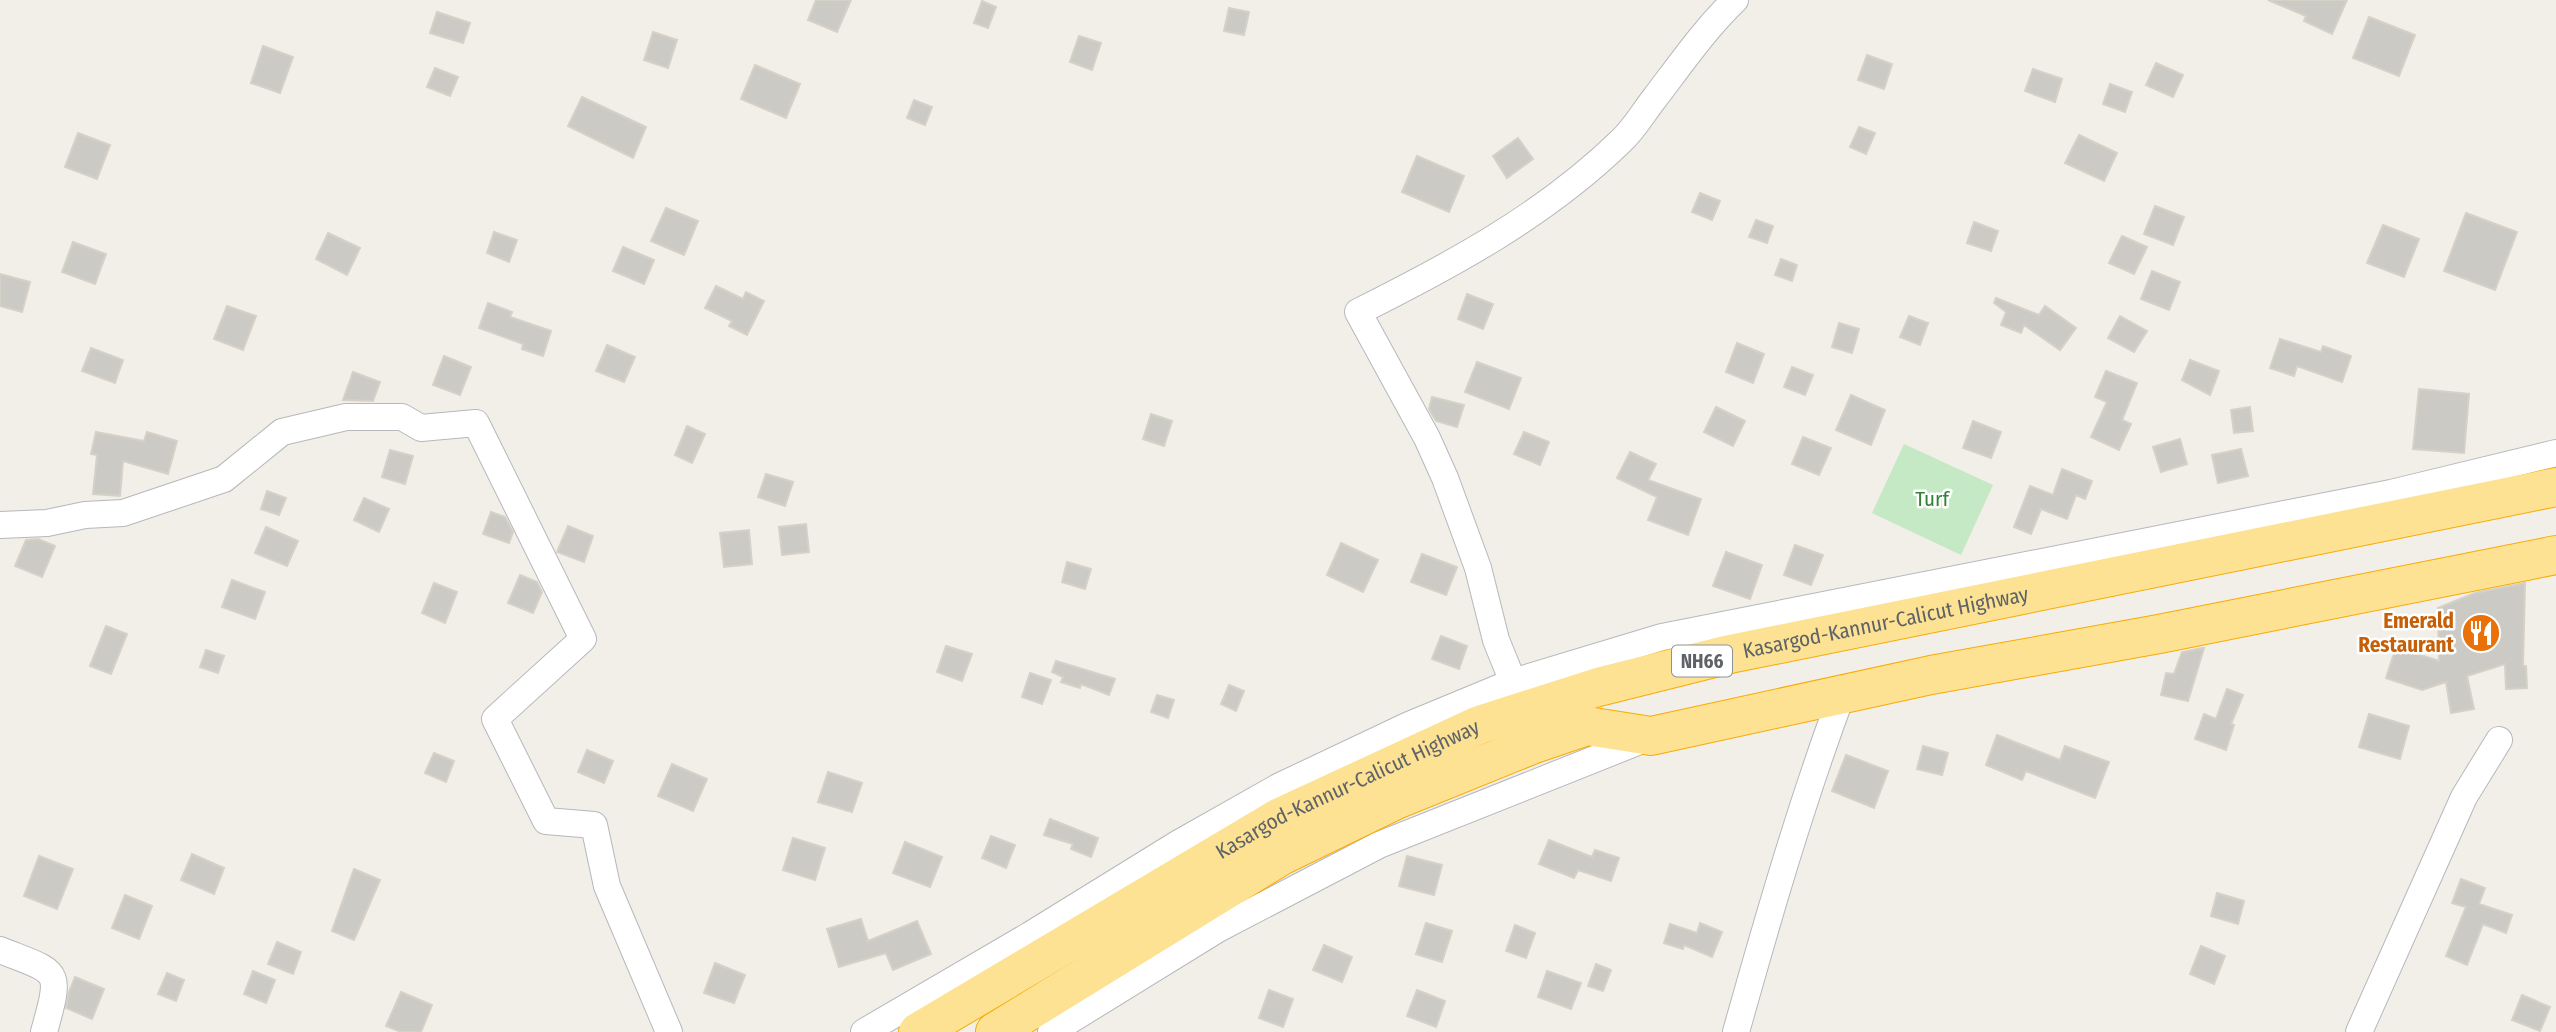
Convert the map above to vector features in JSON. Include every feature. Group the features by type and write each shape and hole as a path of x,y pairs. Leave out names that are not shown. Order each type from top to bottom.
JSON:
{"highway":[{"name":"Kasargod-Kannur-Calicut Highway","path":"918,1032 1278,818 1492,721 1598,687 1730,654 2556,487"},
{"name":"Kasargod-Kannur-Calicut Highway","path":"995,1032 1281,856 1396,800 1534,744 1587,726 1651,736 1842,694 2556,555"}],"street":[{"path":"1513,682 1496,640 1478,568 1446,478 1358,312 1441,270 1488,242 1571,185 1623,139 1711,23 1735,0"},
{"path":"0,525 47,523 85,514 123,513 224,479 282,432 346,417 402,417 421,428 476,424 583,639 495,719 546,821 594,825 607,886 669,1032"},
{"path":"864,1032 1279,786 1409,724 1513,682 1662,637 2391,493 2556,453"},
{"path":"1736,1032 1792,843 1842,694"},
{"path":"1051,1032 1218,929 1379,845 1651,736"},
{"path":"2359,1032 2463,797 2499,740"},
{"path":"0,950 48,970 55,981 54,996 44,1032"}],"green space":[{"name":"Turf","path":"1904,444 1993,485 1961,555 1872,513"}],"building":[{"path":"816,0 851,0 837,32 808,20"},
{"path":"2268,0 2347,0 2332,34 2304,21 2306,16"},
{"path":"982,1 996,7 988,28 974,23"},
{"path":"1229,8 1249,12 1244,35 1224,31"},
{"path":"437,12 470,23 463,43 430,33"},
{"path":"2369,17 2415,35 2399,76 2353,58"},
{"path":"653,32 677,40 668,68 644,60"},
{"path":"1079,36 1101,43 1092,70 1070,62"},
{"path":"263,46 293,57 280,93 251,83"},
{"path":"1867,55 1892,64 1884,89 1858,80"},
{"path":"2156,63 2183,75 2173,97 2146,85"},
{"path":"755,65 800,84 786,118 741,99"},
{"path":"435,68 458,77 450,96 427,87"},
{"path":"2033,69 2062,79 2055,102 2025,91"},
{"path":"2110,84 2132,92 2125,112 2103,104"},
{"path":"582,97 646,127 633,158 568,126"},
{"path":"914,100 932,107 925,125 907,118"},
{"path":"1859,127 1875,133 1866,154 1850,147"},
{"path":"78,133 110,145 97,179 65,167"},
{"path":"2079,135 2117,153 2104,181 2065,163"},
{"path":"1518,138 1533,159 1507,178 1493,156"},
{"path":"1417,156 1464,176 1449,212 1402,192"},
{"path":"1700,193 1720,201 1712,220 1692,212"},
{"path":"2155,206 2184,217 2173,245 2144,234"},
{"path":"666,208 698,221 684,255 651,241"},
{"path":"2466,213 2517,232 2495,290 2444,271"},
{"path":"1756,220 1773,226 1767,243 1749,237"},
{"path":"1974,222 1998,231 1991,251 1967,243"},
{"path":"2383,225 2419,239 2404,277 2367,263"},
{"path":"494,232 517,240 509,262 487,253"},
{"path":"328,233 360,248 347,275 316,259"},
{"path":"2122,236 2147,247 2134,274 2109,263"},
{"path":"73,242 106,254 95,284 62,272"},
{"path":"623,247 654,260 644,284 613,271"},
{"path":"1781,259 1797,265 1792,281 1775,275"},
{"path":"2152,271 2180,282 2169,310 2141,299"},
{"path":"0,274 30,282 22,312 0,306"},
{"path":"716,286 743,299 746,292 764,301 747,335 729,326 732,321 705,308"},
{"path":"1467,294 1493,304 1483,329 1458,319"},
{"path":"1996,298 2039,315 2045,306 2076,328 2060,350 2024,325 2021,333 2001,325 2006,312 1994,303"},
{"path":"488,303 512,312 510,317 551,331 543,356 522,349 523,344 479,328"},
{"path":"227,306 256,316 243,350 214,339"},
{"path":"1909,316 1928,323 1920,345 1900,337"},
{"path":"2120,316 2147,331 2134,352 2108,338"},
{"path":"1839,323 1859,329 1852,353 1832,347"},
{"path":"2280,339 2321,352 2323,346 2351,356 2342,382 2297,366 2294,376 2270,368"},
{"path":"1737,343 1764,354 1753,383 1726,372"},
{"path":"607,345 635,357 624,382 596,371"},
{"path":"91,348 123,360 115,383 82,371"},
{"path":"444,356 471,367 460,395 433,385"},
{"path":"2190,360 2219,371 2210,395 2182,380"},
{"path":"1477,362 1521,378 1509,409 1465,392"},
{"path":"1792,367 1813,375 1805,395 1784,387"},
{"path":"2106,371 2137,383 2122,420 2131,424 2119,450 2091,437 2107,402 2095,397"},
{"path":"353,372 380,382 373,401 343,400"},
{"path":"2419,389 2469,394 2464,453 2413,449"},
{"path":"1851,395 1885,410 1871,445 1836,430"},
{"path":"1432,397 1464,405 1457,427 1436,421 1429,409"},
{"path":"1716,407 1745,421 1733,446 1704,432"},
{"path":"2250,407 2253,431 2234,433 2231,410"},
{"path":"1151,414 1172,421 1164,446 1143,439"},
{"path":"1973,421 2001,432 1991,458 1963,448"},
{"path":"687,426 705,434 692,463 675,455"},
{"path":"96,432 144,441 147,432 177,441 168,474 123,461 120,496 93,494 97,455 91,454"},
{"path":"1524,432 1549,442 1540,465 1514,454"},
{"path":"1803,437 1831,448 1819,475 1792,464"},
{"path":"2180,439 2187,464 2161,472 2153,447"},
{"path":"2241,449 2248,476 2218,483 2212,455"},
{"path":"390,450 413,456 405,484 382,477"},
{"path":"1630,452 1656,464 1648,480 1701,499 1688,535 1648,520 1657,497 1617,478"},
{"path":"2062,469 2092,481 2085,499 2076,495 2067,519 2041,509 2031,534 2014,527 2030,486 2053,495"},
{"path":"766,474 793,482 785,506 758,497"},
{"path":"267,491 286,498 279,515 261,509"},
{"path":"364,498 389,509 379,532 354,520"},
{"path":"491,512 505,517 513,532 509,543 483,534"},
{"path":"806,524 809,552 782,555 779,527"},
{"path":"568,526 593,536 584,562 557,552"},
{"path":"266,527 298,541 287,566 255,553"},
{"path":"749,530 752,564 724,567 720,533"},
{"path":"38,539 55,546 42,577 15,566 26,540"},
{"path":"1341,543 1378,560 1363,592 1327,575"},
{"path":"1795,545 1823,555 1811,585 1784,575"},
{"path":"1726,552 1762,565 1750,599 1713,586"},
{"path":"1422,554 1457,567 1446,595 1411,582"},
{"path":"1067,562 1091,569 1085,589 1062,582"},
{"path":"520,575 537,582 542,592 533,613 508,603"},
{"path":"232,580 265,592 255,619 222,607"},
{"path":"434,583 457,592 445,623 422,613"},
{"name":"Emerald Restaurant","path":"2525,583 2523,666 2526,666 2527,688 2506,689 2505,664 2467,676 2474,709 2451,713 2446,682 2422,690 2386,678 2396,647 2439,661 2438,608 2475,593"},
{"path":"106,626 127,634 111,674 90,666"},
{"path":"1441,636 1467,646 1459,669 1432,659"},
{"path":"946,646 972,654 962,681 937,672"},
{"path":"2204,648 2188,701 2161,695 2166,673 2174,674 2182,652"},
{"path":"206,650 224,656 218,673 200,667"},
{"path":"1056,661 1115,679 1109,695 1081,684 1080,688 1061,682 1063,677 1052,672"},
{"path":"1030,673 1051,680 1042,704 1022,697"},
{"path":"1229,685 1244,691 1236,711 1221,704"},
{"path":"2227,689 2243,695 2231,724 2234,725 2226,750 2195,739 2204,714 2216,719"},
{"path":"1157,695 1174,700 1168,718 1151,712"},
{"path":"2369,714 2409,726 2400,759 2359,747"},
{"path":"1997,735 2060,760 2065,746 2109,762 2095,798 2026,771 2022,780 1986,765"},
{"path":"1923,746 1948,753 1942,775 1917,769"},
{"path":"587,750 613,761 604,783 578,772"},
{"path":"434,753 454,761 446,782 425,773"},
{"path":"1846,755 1888,771 1874,808 1832,791"},
{"path":"672,764 707,779 693,811 658,796"},
{"path":"828,772 862,783 852,812 818,802"},
{"path":"1050,819 1098,838 1091,857 1071,849 1073,844 1044,835"},
{"path":"991,836 1015,845 1006,868 982,858"},
{"path":"793,838 825,848 815,880 783,870"},
{"path":"1549,840 1592,857 1595,850 1619,858 1611,881 1578,870 1574,878 1539,864"},
{"path":"905,842 942,857 930,887 893,873"},
{"path":"192,854 224,868 214,894 181,880"},
{"path":"39,856 73,869 57,909 24,896"},
{"path":"1407,856 1442,865 1434,895 1399,886"},
{"path":"354,869 380,880 354,940 332,931"},
{"path":"2461,879 2485,888 2479,904 2512,915 2506,933 2483,924 2467,965 2446,956 2466,907 2452,903"},
{"path":"2217,893 2244,901 2238,924 2211,916"},
{"path":"125,895 152,906 139,939 112,928"},
{"path":"861,919 868,941 917,921 931,954 893,970 886,953 839,967 827,929"},
{"path":"1426,923 1452,931 1442,962 1416,954"},
{"path":"1700,923 1722,932 1712,957 1684,945 1683,949 1664,943 1670,924 1697,933"},
{"path":"1515,925 1535,933 1526,958 1506,951"},
{"path":"277,942 301,952 293,974 268,964"},
{"path":"1324,945 1352,957 1342,982 1313,970"},
{"path":"2201,946 2225,956 2214,984 2190,974"},
{"path":"715,963 745,975 734,1003 704,993"},
{"path":"1596,964 1611,970 1603,991 1588,986"},
{"path":"253,971 275,980 266,1003 244,994"},
{"path":"1547,971 1581,983 1571,1009 1538,997"},
{"path":"167,973 184,980 176,1001 158,994"},
{"path":"75,977 104,989 92,1019 66,1008"},
{"path":"1269,990 1293,999 1283,1027 1259,1018"},
{"path":"1417,990 1445,1001 1436,1027 1407,1016"},
{"path":"401,992 432,1005 421,1032 401,1032 386,1026"},
{"path":"2522,995 2550,1007 2540,1031 2512,1020"}],"place":[{"name":"Emerald Restaurant","path":"2481,633"}]}
